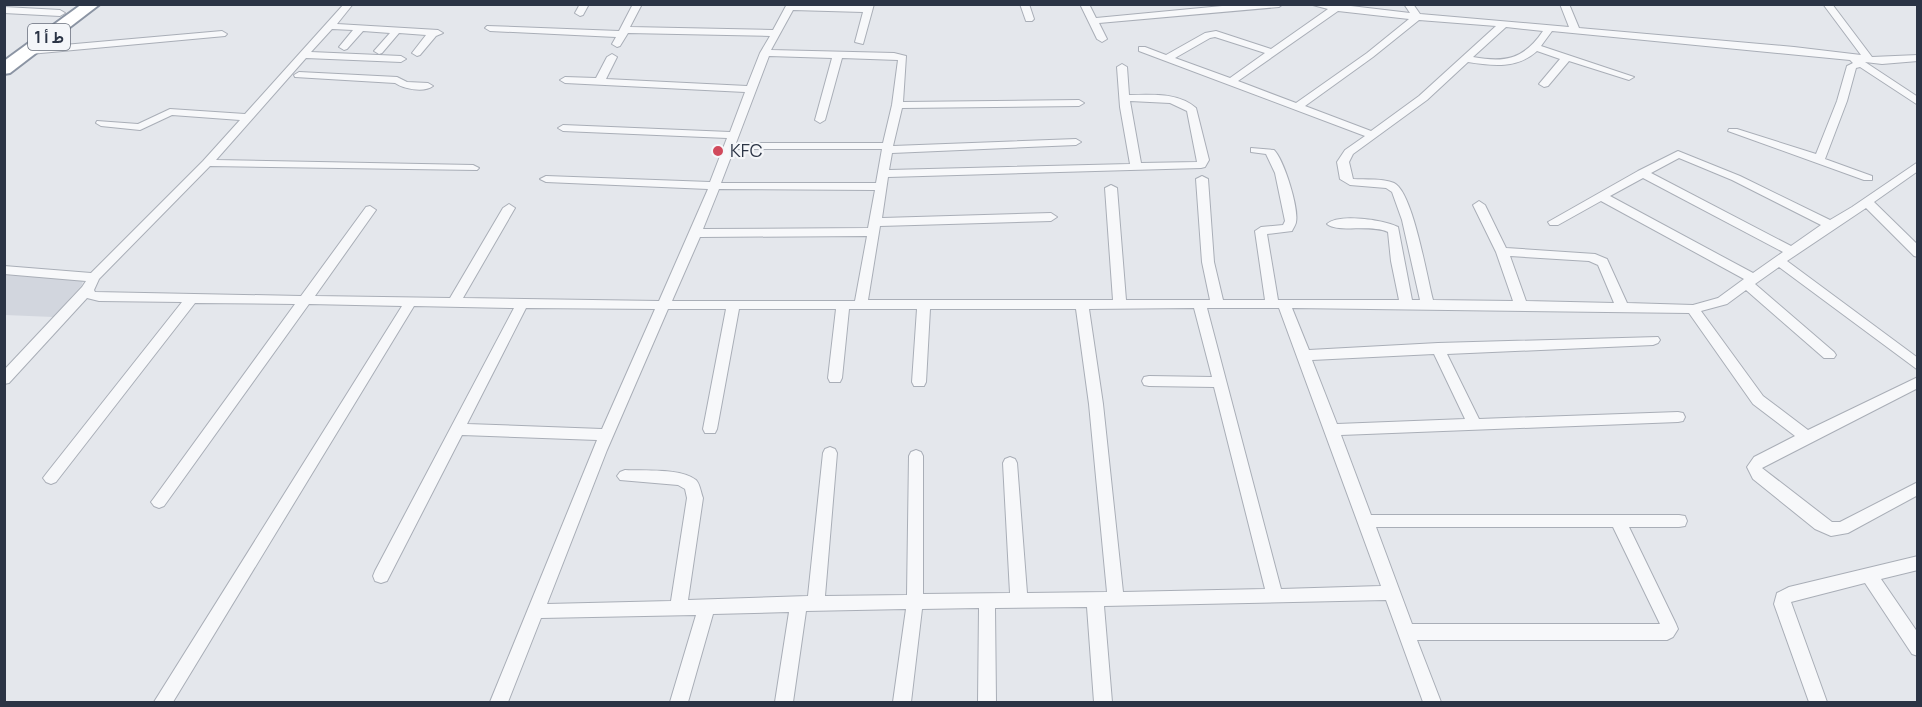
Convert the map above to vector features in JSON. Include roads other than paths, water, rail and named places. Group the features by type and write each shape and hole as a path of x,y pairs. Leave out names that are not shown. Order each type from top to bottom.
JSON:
{"highway":[{"name":"ط أ 1","path":"4,69 93,4"},
{"name":"ط أ 1","path":"4,54 67,9"}],"street":[{"path":"4,379 87,290 94,277 207,163 349,4"},
{"path":"617,44 638,4"},
{"path":"1024,4 1029,20"},
{"path":"1084,4 1102,39"},
{"path":"1092,21 1280,4"},
{"path":"1313,4 1336,8 1361,8 1417,17 1851,57 1865,62 1917,102"},
{"path":"1408,4 1417,17"},
{"path":"1437,4 1446,19"},
{"path":"1564,4 1575,30"},
{"path":"1827,4 1865,62"},
{"path":"499,702 637,363 666,305 696,233 765,53 791,6 869,7 860,42"},
{"path":"1232,81 1270,52 1336,8"},
{"path":"4,10 67,9"},
{"path":"1298,106 1370,55 1417,17"},
{"path":"1427,304 1424,279 1408,220 1397,190 1389,185 1358,184 1346,178 1343,162 1349,152 1423,98 1503,25"},
{"path":"330,26 436,33 417,53"},
{"path":"344,47 360,28"},
{"path":"490,28 776,33"},
{"path":"1466,59 1498,65 1511,63 1534,47 1549,28"},
{"path":"379,51 397,30"},
{"path":"1167,58 1208,35 1216,33 1270,52"},
{"path":"30,51 222,34"},
{"path":"1534,47 1629,77"},
{"path":"1142,49 1373,135"},
{"path":"765,53 903,58 897,105 880,188 861,304"},
{"path":"303,55 401,59"},
{"path":"820,120 838,55"},
{"path":"321,75 336,56"},
{"path":"599,82 612,57"},
{"path":"1544,84 1567,57"},
{"path":"1808,157 1816,159 1822,156 1848,85 1852,66 1865,62 1916,60"},
{"path":"1122,67 1136,168"},
{"path":"299,75 397,81 405,85 428,86"},
{"path":"565,80 752,89"},
{"path":"883,174 1201,165 1203,160 1192,110 1187,104 1176,101 1125,98"},
{"path":"897,105 1079,103"},
{"path":"101,123 140,126 170,112 247,117"},
{"path":"562,128 888,148 1076,142"},
{"path":"1733,131 1868,178"},
{"path":"1256,150 1273,154 1279,168 1291,221 1288,228 1261,231 1278,305 1304,355 1432,702"},
{"path":"1554,222 1675,154 1684,155 1830,225"},
{"path":"207,163 473,168"},
{"path":"87,290 90,295 99,297 306,299 410,303 666,305 1406,303 1693,309 1722,301 1906,175 1917,165"},
{"path":"1642,173 1792,252"},
{"path":"1906,175 1917,184"},
{"path":"546,178 715,186 880,188"},
{"path":"1202,179 1207,253 1218,305"},
{"path":"1111,188 1120,304"},
{"path":"1603,196 1750,281 1829,355"},
{"path":"1867,202 1917,253"},
{"path":"1479,205 1502,252 1521,305"},
{"path":"454,303 509,208"},
{"path":"159,502 370,210"},
{"path":"696,233 874,227 1051,217"},
{"path":"1333,224 1379,225 1394,230 1397,261 1406,303"},
{"path":"1502,252 1591,257 1604,262 1622,307"},
{"path":"1780,262 1917,365"},
{"path":"4,270 94,277"},
{"path":"51,478 192,298"},
{"path":"163,702 410,303"},
{"path":"381,576 522,304"},
{"path":"711,429 734,304"},
{"path":"835,378 843,304"},
{"path":"919,382 924,304"},
{"path":"1082,304 1096,404 1116,599"},
{"path":"1200,304 1275,597"},
{"path":"1693,309 1758,400 1808,438"},
{"path":"1304,355 1653,340"},
{"path":"1438,348 1474,423"},
{"path":"1149,381 1220,382"},
{"path":"1917,382 1759,461 1754,467 1758,475 1821,524 1831,529 1842,528 1917,488"},
{"path":"1332,430 1678,417"},
{"path":"457,429 607,435"},
{"path":"784,702 807,604 830,453"},
{"path":"902,702 915,602 916,456"},
{"path":"1010,463 1019,601"},
{"path":"625,476 680,479 691,485 695,498 678,609"},
{"path":"1367,521 1679,521"},
{"path":"1405,632 1667,632 1670,629 1668,624 1618,522"},
{"path":"1818,702 1782,604 1783,598 1789,594 1917,563"},
{"path":"1869,575 1917,648"},
{"path":"536,611 607,612 807,604 1275,597 1391,593"},
{"path":"1095,599 1102,702"},
{"path":"987,601 987,702"},
{"path":"680,702 705,608"}],"place":[{"name":"KFC","path":"718,151"}]}
